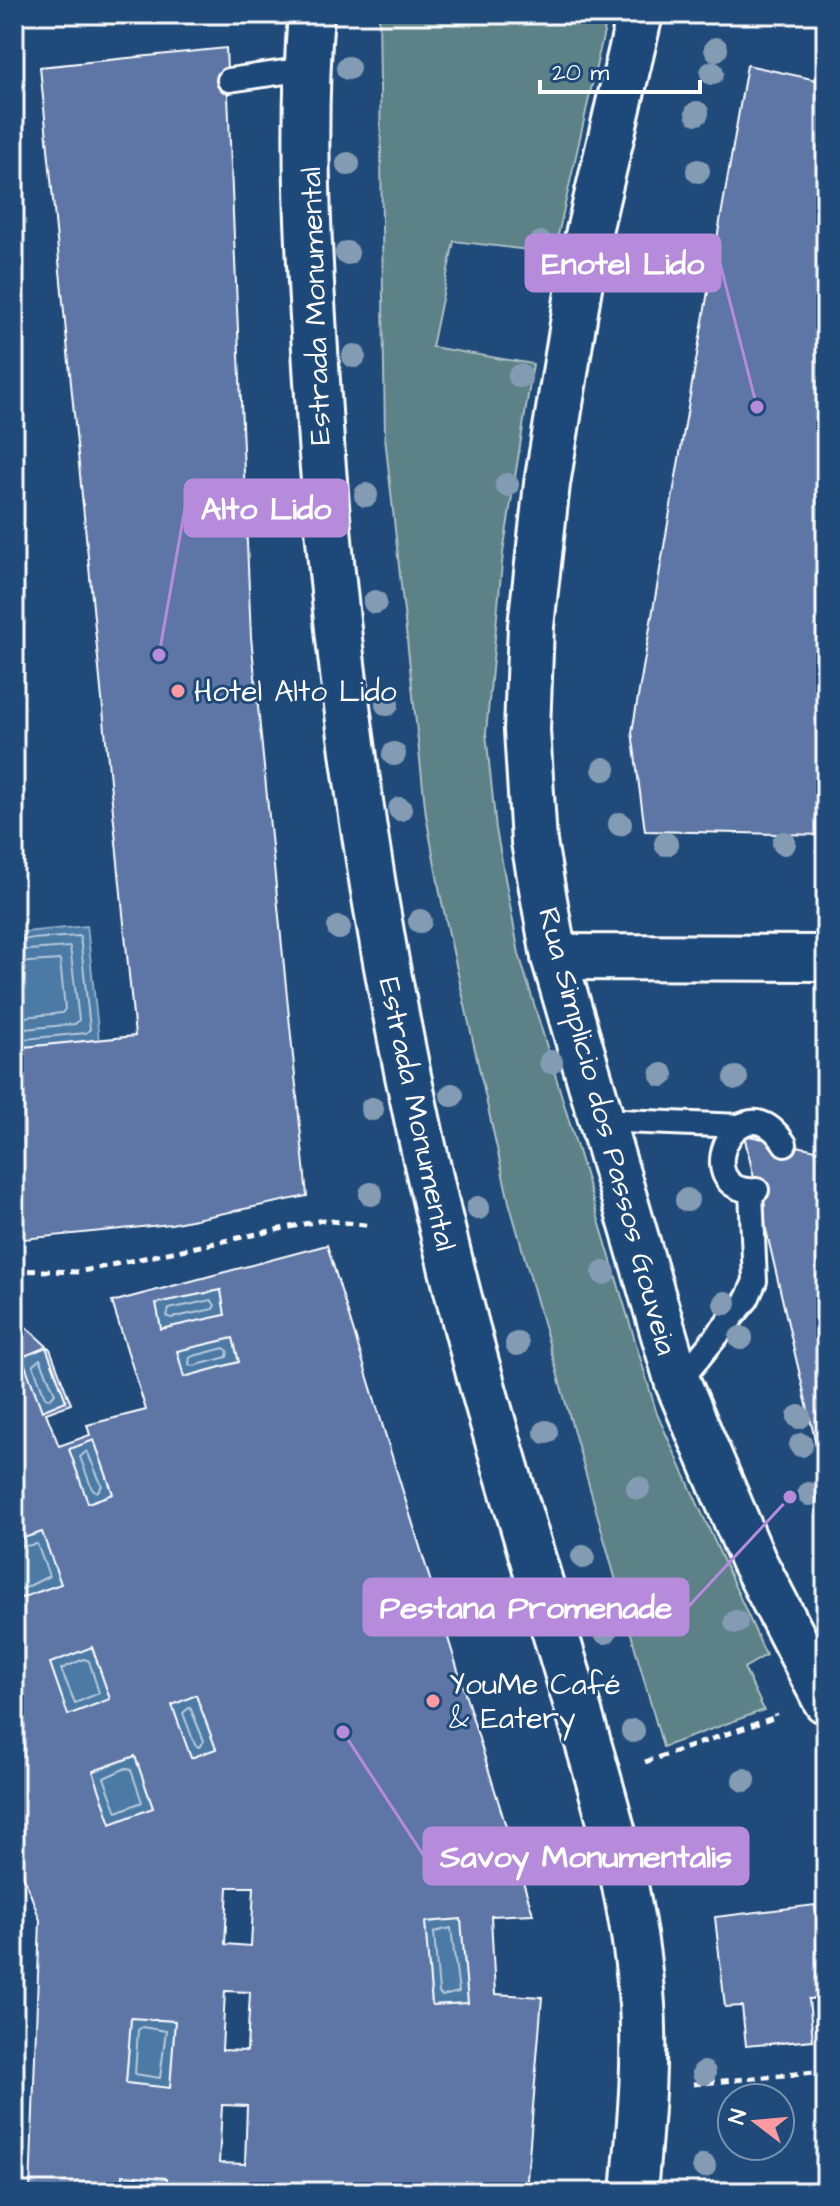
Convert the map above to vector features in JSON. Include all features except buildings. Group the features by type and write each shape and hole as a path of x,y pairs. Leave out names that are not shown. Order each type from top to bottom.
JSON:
{"street":[{"name":"Estrada Monumental","path":"311,14 306,69 312,302 325,526 359,801 392,998 455,1284 621,1854 641,1991 644,2075 634,2192"},
{"name":"Rua Simplicio dos Passos Gouveia","path":"640,14 586,244 547,484 531,626 527,730 533,828 554,957 678,1383 753,1560 826,1701"},
{"path":"554,957 826,958"}],"lane":[{"path":"229,80 306,69"},
{"path":"599,1120 764,1125 776,1132 785,1144"},
{"path":"678,1383 738,1311 755,1281 754,1190 729,1180 720,1156 730,1133 741,1126"}],"path":[{"path":"14,1270 78,1272 323,1220 372,1226"},
{"path":"633,1766 776,1717 770,1703"},
{"path":"690,2085 826,2071"}],"green space":[{"path":"379,14 608,14 554,253 454,241 432,347 533,364 503,553 486,733 496,829 519,954 657,1414 766,1655 744,1668 764,1710 663,1747 509,1202 441,898 426,815 385,437"}],"water":[{"path":"87,926 99,1040 14,1048 14,933"},
{"path":"221,1290 225,1315 161,1329 156,1303"},
{"path":"233,1338 239,1362 184,1377 177,1351"},
{"path":"46,1347 66,1401 42,1411 22,1357"},
{"path":"94,1440 113,1494 88,1503 69,1449"},
{"path":"42,1532 61,1584 18,1599 14,1587 14,1541"},
{"path":"92,1647 110,1699 68,1715 50,1663"},
{"path":"196,1695 216,1749 191,1758 172,1705"},
{"path":"135,1756 153,1808 111,1824 93,1772"},
{"path":"461,1919 468,2003 432,2005 425,1922"},
{"path":"131,2018 175,2021 170,2088 126,2084"},
{"path":"123,2175 167,2178 166,2192 122,2192"}],"place":[{"name":"Enotel Lido","path":"757,407"},
{"name":"Alto Lido","path":"159,655"},
{"name":"Hotel Alto Lido","path":"178,691"},
{"name":"Pestana Promenade","path":"790,1497"},
{"name":"YouMe Café & Eatery","path":"433,1701"},
{"name":"Savoy Monumentalis","path":"343,1732"}]}
